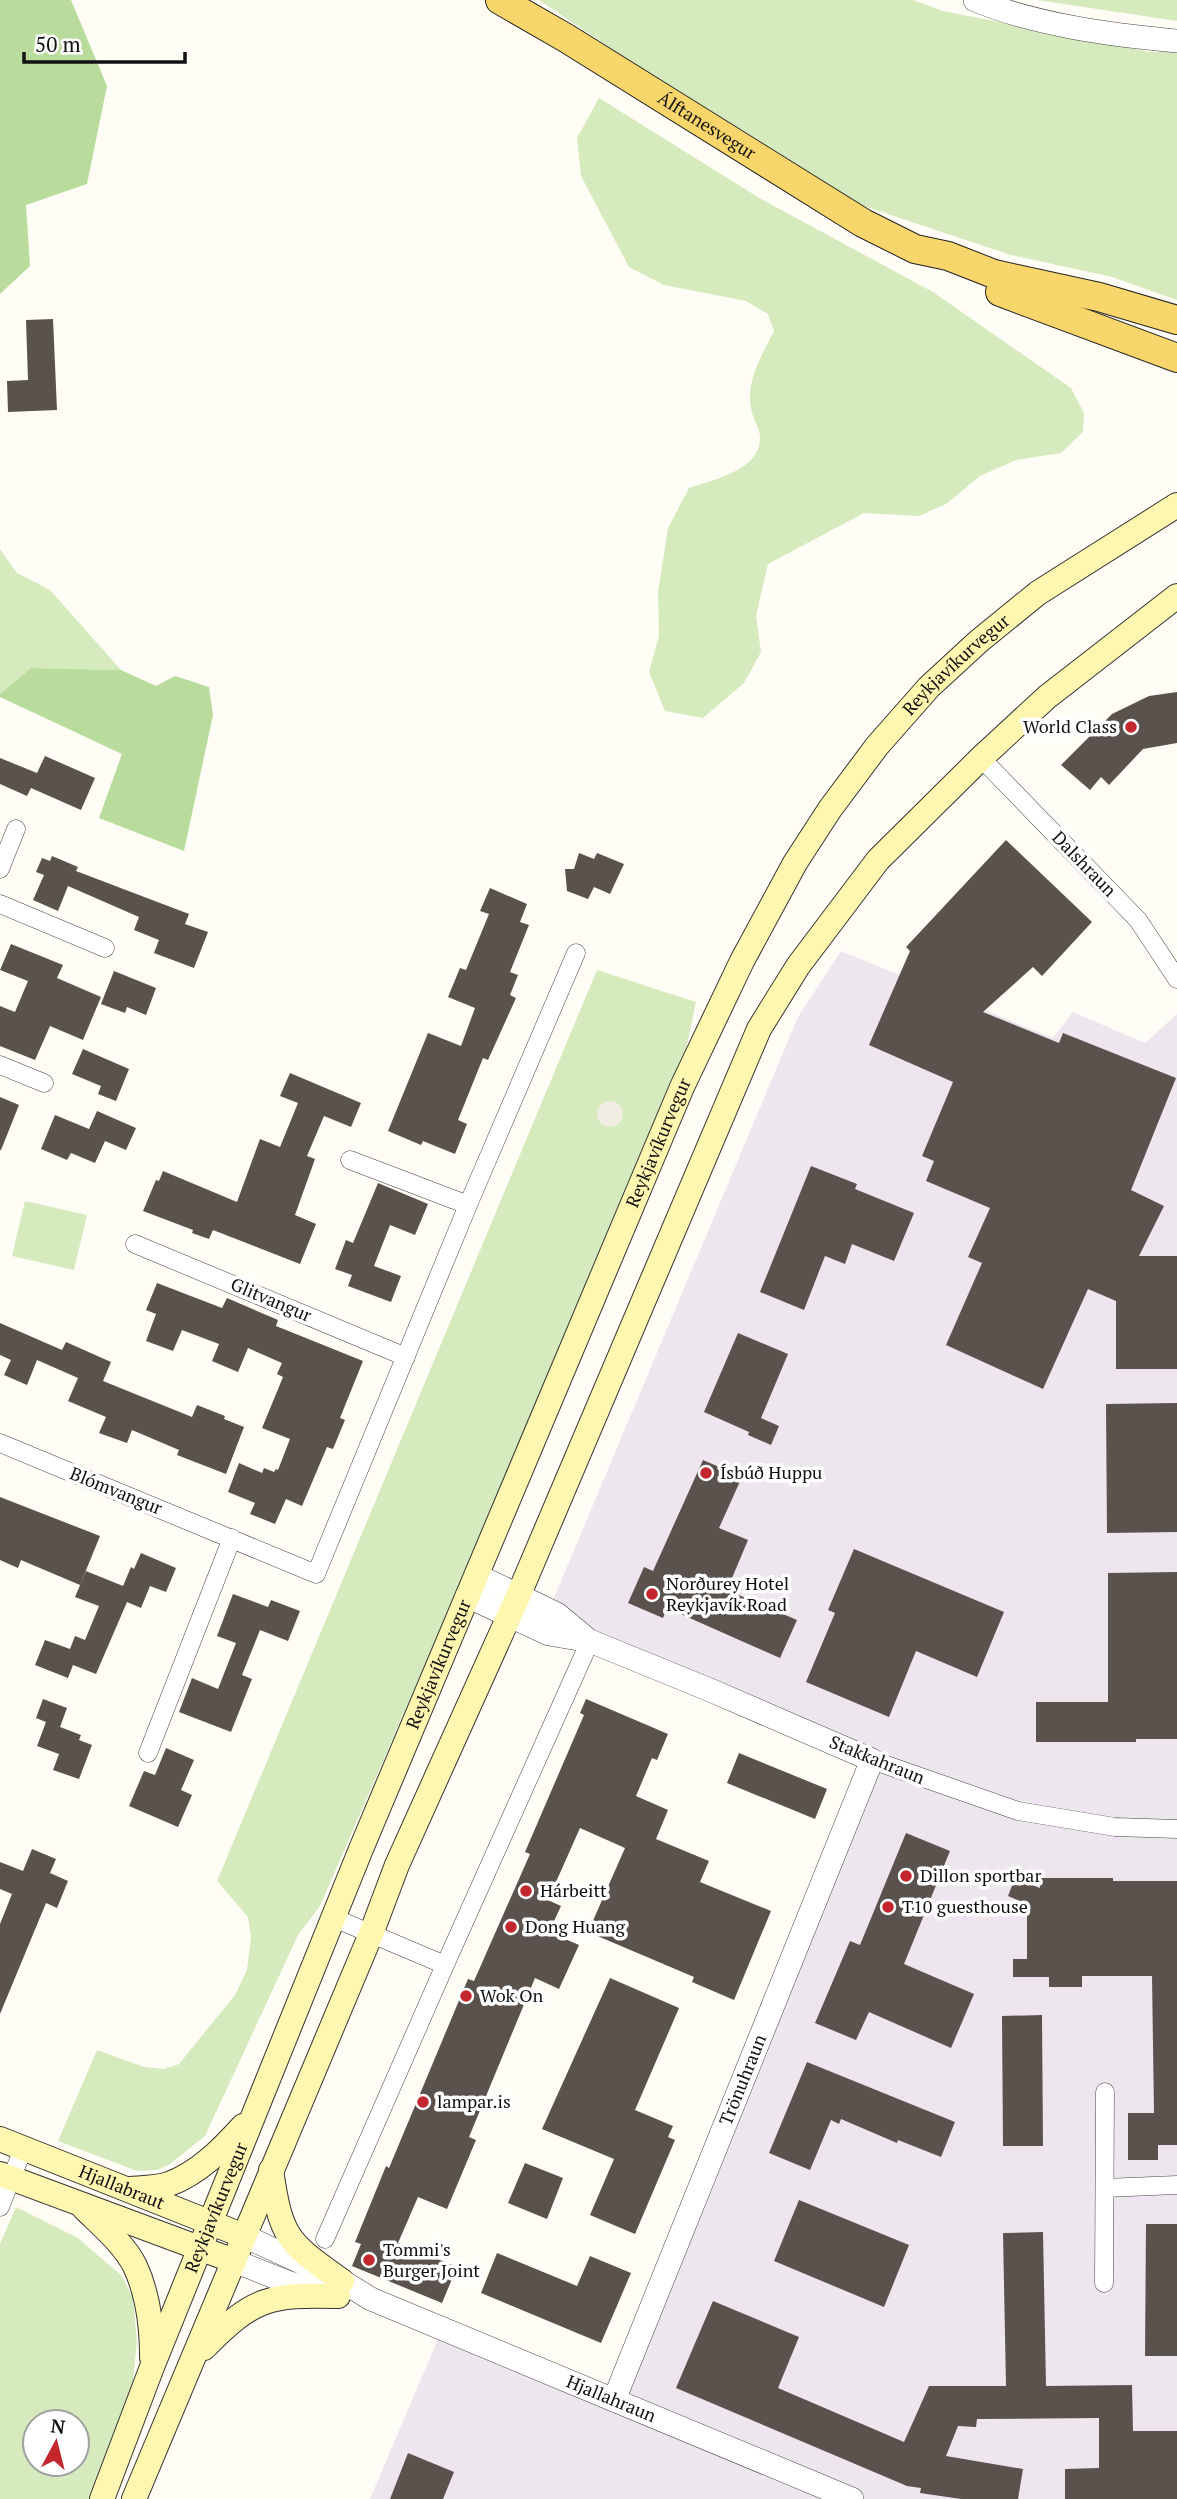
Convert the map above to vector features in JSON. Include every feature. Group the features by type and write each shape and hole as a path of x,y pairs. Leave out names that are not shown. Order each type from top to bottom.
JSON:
{"main road":[{"name":"Álftanesvegur","path":"500,0 566,38 863,223 915,249 948,256 994,274 1099,297 1177,320"},
{"name":"Álftanesvegur","path":"915,249 939,270 1166,353"},
{"path":"1166,353 1177,369"},
{"name":"Reykjavíkurvegur","path":"102,2499 210,2223 471,1586 682,1087 742,961 795,863 830,809 877,746 929,687 979,641 1038,593 1177,505"},
{"name":"Reykjavíkurvegur","path":"134,2499 371,1934 397,1865 519,1594 758,1029 798,966 878,860 1047,697 1177,596"},
{"path":"124,2190 170,2183 203,2166 221,2151 255,2112"},
{"name":"Hjallabraut","path":"0,2140 244,2236"},
{"path":"271,2170 281,2222 293,2243 340,2289"},
{"name":"Hjallabraut","path":"6,2177 234,2261"},
{"path":"81,2205 117,2242 134,2265 150,2317 152,2367"},
{"path":"194,2358 249,2307 288,2296 340,2289"}],"street":[{"path":"975,0 1000,10 1042,19 1133,37 1177,41"},
{"name":"Dalshraun","path":"981,758 1138,920 1177,979"},
{"path":"0,869 16,829"},
{"path":"0,904 105,948"},
{"path":"406,1357 576,953"},
{"path":"0,1065 44,1083"},
{"path":"350,1160 468,1205"},
{"name":"Glitvangur","path":"135,1244 406,1357"},
{"name":"Blómvangur","path":"0,1443 316,1574 406,1357"},
{"path":"148,1753 232,1538"},
{"name":"Stakkahraun","path":"471,1586 519,1594 557,1614 590,1641"},
{"name":"Stakkahraun","path":"471,1586 508,1617 549,1634 590,1641 710,1689 872,1760 1018,1811 1115,1827 1177,1829"},
{"path":"326,2239 590,1641"},
{"name":"Trönuhraun","path":"614,2400 872,1760"},
{"path":"334,1918 445,1965"},
{"path":"1104,2283 1105,2092"},
{"path":"0,2207 6,2177 23,2149"},
{"path":"1105,2188 1177,2185"},
{"name":"Hjallahraun","path":"244,2236 340,2289 371,2299 852,2499"},
{"name":"Hjallahraun","path":"234,2261 287,2283 340,2289"}],"shaded area":[{"path":"841,951 1053,1038 1073,1012 1145,1043 1177,1014 1177,2499 370,2499 441,2332 614,2404 873,1765 543,1624 798,1017"},
{"path":"610,1101 619,1105 623,1114 619,1123 610,1127 601,1123 597,1114 601,1105"}],"green space":[{"path":"0,0 71,0 107,86 87,184 26,205 30,266 0,294"},
{"path":"539,0 913,0 943,11 1150,52 1177,52 1177,300 1112,277 1011,255 828,194"},
{"path":"1037,0 1177,0 1177,21"},
{"path":"599,98 761,199 933,292 1071,388 1084,413 1083,432 1061,453 1016,460 980,476 946,504 919,516 864,513 768,564 756,616 761,652 744,683 703,718 665,711 649,672 659,636 658,592 668,528 689,488 733,472 752,459 758,450 760,435 752,412 751,388 756,368 774,331 768,314 746,301 664,285 629,267 581,176 577,138"},
{"path":"0,549 17,573 50,590 121,670 31,668 0,694"},
{"path":"31,668 121,670 156,686 175,676 209,687 213,715 184,851 99,818 122,754 0,697 0,694"},
{"path":"597,970 696,1002 685,1054 557,1360 320,1906 298,1935 205,2136 169,2165 157,2170 137,2171 58,2141 97,2050 144,2067 164,2069 179,2064 235,1995 247,1970 251,1936 248,1917 217,1881"},
{"path":"25,1201 87,1215 74,1270 12,1256"},
{"path":"16,2207 78,2238 122,2276 133,2298 137,2342 131,2399 94,2499 0,2499 0,2244"}],"building":[{"path":"53,319 57,410 8,412 7,381 28,380 26,320"},
{"path":"1177,692 1177,743 1143,749 1109,785 1101,777 1090,790 1061,765 1112,714 1149,696"},
{"path":"45,756 95,778 81,810 31,788 27,796 0,784 0,758 37,773"},
{"path":"1006,840 1092,922 1042,976 1033,967 983,1012 1059,1043 1063,1033 1176,1078 1131,1190 1164,1206 1139,1256 1177,1256 1177,1369 1116,1369 1116,1301 1088,1289 1043,1389 946,1345 982,1263 968,1257 990,1208 926,1181 934,1161 922,1156 953,1082 869,1045 910,951 906,947"},
{"path":"579,853 594,859 597,853 624,864 610,894 594,887 588,899 567,891 565,869 574,869"},
{"path":"52,856 78,867 76,871 189,914 185,924 208,932 194,968 154,953 159,940 134,930 139,917 68,886 58,911 33,900 44,875 36,872 42,858 50,861"},
{"path":"490,888 527,904 520,922 529,925 510,972 518,975 510,995 516,998 488,1060 483,1058 458,1120 467,1124 455,1154 423,1141 421,1145 388,1131 428,1033 461,1046 475,1008 448,997 460,968 466,970 489,914 480,911"},
{"path":"11,944 63,965 57,978 101,997 83,1040 50,1026 35,1060 0,1046 0,1006 15,1012 28,981 0,970"},
{"path":"114,971 156,988 146,1015 127,1007 125,1013 101,1004"},
{"path":"83,1049 129,1069 116,1101 98,1094 101,1086 72,1074"},
{"path":"290,1073 361,1103 351,1127 324,1116 307,1156 315,1159 295,1215 316,1224 300,1264 213,1230 209,1239 143,1211 156,1180 159,1181 163,1171 237,1202 260,1139 280,1147 298,1103 280,1096"},
{"path":"0,1097 19,1105 1,1150 0,1150"},
{"path":"97,1111 136,1128 126,1150 105,1141 95,1163 71,1153 67,1160 41,1149 55,1115 89,1129"},
{"path":"811,1166 857,1184 855,1189 914,1213 894,1261 852,1244 845,1264 825,1256 804,1310 760,1292"},
{"path":"378,1183 428,1204 415,1235 390,1225 374,1266 401,1276 391,1302 348,1286 352,1275 335,1269 346,1240 353,1243"},
{"path":"157,1283 222,1308 227,1298 278,1320 276,1326 363,1361 340,1418 345,1420 333,1449 327,1447 302,1506 286,1499 275,1524 250,1514 255,1503 228,1492 239,1463 262,1473 264,1468 274,1472 278,1470 290,1439 262,1428 283,1377 277,1374 282,1363 248,1348 238,1372 212,1361 219,1344 182,1330 173,1351 146,1341 156,1314 146,1310"},
{"path":"0,1323 62,1350 66,1342 111,1362 103,1381 192,1417 197,1405 244,1427 226,1474 177,1455 179,1450 132,1430 127,1443 99,1433 106,1417 68,1401 78,1378 37,1360 27,1385 4,1375 11,1360 0,1355"},
{"path":"738,1333 788,1354 761,1418 779,1426 771,1445 704,1412"},
{"path":"1177,1403 1177,1532 1107,1533 1106,1404"},
{"path":"703,1460 742,1477 719,1528 748,1540 727,1590 797,1620 780,1658 667,1608 663,1618 628,1603 644,1567 653,1571"},
{"path":"0,1497 100,1536 80,1585 21,1560 18,1568 0,1560"},
{"path":"854,1549 1004,1612 977,1677 916,1651 889,1717 806,1682 835,1613 828,1610"},
{"path":"141,1553 176,1568 166,1592 150,1586 141,1608 127,1602 96,1674 73,1665 68,1678 35,1665 45,1640 70,1649 75,1636 85,1640 99,1606 75,1597 86,1571 123,1586"},
{"path":"1177,1572 1177,1739 1136,1739 1136,1742 1036,1742 1036,1702 1108,1702 1108,1573"},
{"path":"233,1594 268,1607 271,1600 300,1611 288,1641 260,1630 242,1675 252,1679 231,1732 179,1712 192,1678 218,1689 236,1643 217,1636"},
{"path":"43,1699 67,1708 60,1727 81,1735 79,1740 92,1745 79,1779 53,1770 59,1754 37,1746 46,1722 36,1718"},
{"path":"586,1699 668,1734 657,1760 652,1758 636,1796 668,1810 656,1839 709,1861 700,1882 771,1911 734,2000 692,1982 694,1977 588,1932 625,1848 580,1828 548,1900 561,1906 549,1932 579,1945 559,1989 535,1978 469,2137 476,2140 447,2209 418,2197 398,2243 457,2267 442,2303 352,2266 361,2244 355,2242 468,1979 474,1981 530,1854 525,1852 584,1715 580,1713"},
{"path":"166,1748 194,1760 181,1790 192,1795 178,1827 129,1806 144,1771 155,1775"},
{"path":"739,1753 827,1789 815,1819 727,1783"},
{"path":"906,1833 950,1851 904,1964 974,1994 951,2048 869,2012 856,2040 815,2023 850,1941 860,1945"},
{"path":"32,1849 56,1859 50,1873 68,1881 57,1908 46,1903 0,2014 0,1924 12,1894 0,1889 0,1862 23,1871"},
{"path":"1015,1878 1040,1888 1040,1878 1177,1881 1177,2145 1158,2145 1158,2160 1128,2160 1128,2113 1154,2113 1152,1976 1082,1976 1082,1987 1049,1987 1049,1977 1013,1977 1013,1959 1027,1959 1027,1904 1008,1896"},
{"path":"610,1978 679,2008 635,2110 673,2126 668,2137 675,2140 635,2234 590,2215 614,2159 542,2129"},
{"path":"1042,2015 1043,2146 1003,2146 1002,2016"},
{"path":"807,2062 955,2122 941,2157 898,2140 897,2143 841,2119 839,2124 831,2120 810,2170 769,2153"},
{"path":"525,2163 563,2178 547,2219 508,2203"},
{"path":"799,2200 909,2245 884,2307 774,2261"},
{"path":"1146,2224 1177,2224 1177,2356 1145,2356"},
{"path":"1043,2232 1046,2386 1132,2385 1133,2431 1177,2431 1177,2499 1065,2499 1065,2469 1099,2468 1099,2418 977,2419 976,2427 958,2426 946,2456 1023,2469 1018,2499 961,2499 920,2493 921,2488 907,2486 676,2388 713,2301 799,2337 778,2388 904,2442 929,2386 1006,2386 1003,2233"},
{"path":"497,2253 577,2286 590,2256 631,2273 601,2343 481,2293"},
{"path":"408,2453 454,2472 443,2499 390,2499"}],"place":[{"name":"World Class","path":"1131,727"},
{"name":"Ísbúð Huppu","path":"706,1473"},
{"name":"Norðurey Hotel Reykjavík Road","path":"652,1594"},
{"name":"Dillon sportbar","path":"906,1876"},
{"name":"Hárbeitt","path":"526,1891"},
{"name":"T10 guesthouse","path":"888,1907"},
{"name":"Dong Huang","path":"511,1927"},
{"name":"Wok On","path":"466,1996"},
{"name":"lampar.is","path":"423,2102"},
{"name":"Tommi's Burger Joint","path":"369,2260"}]}
